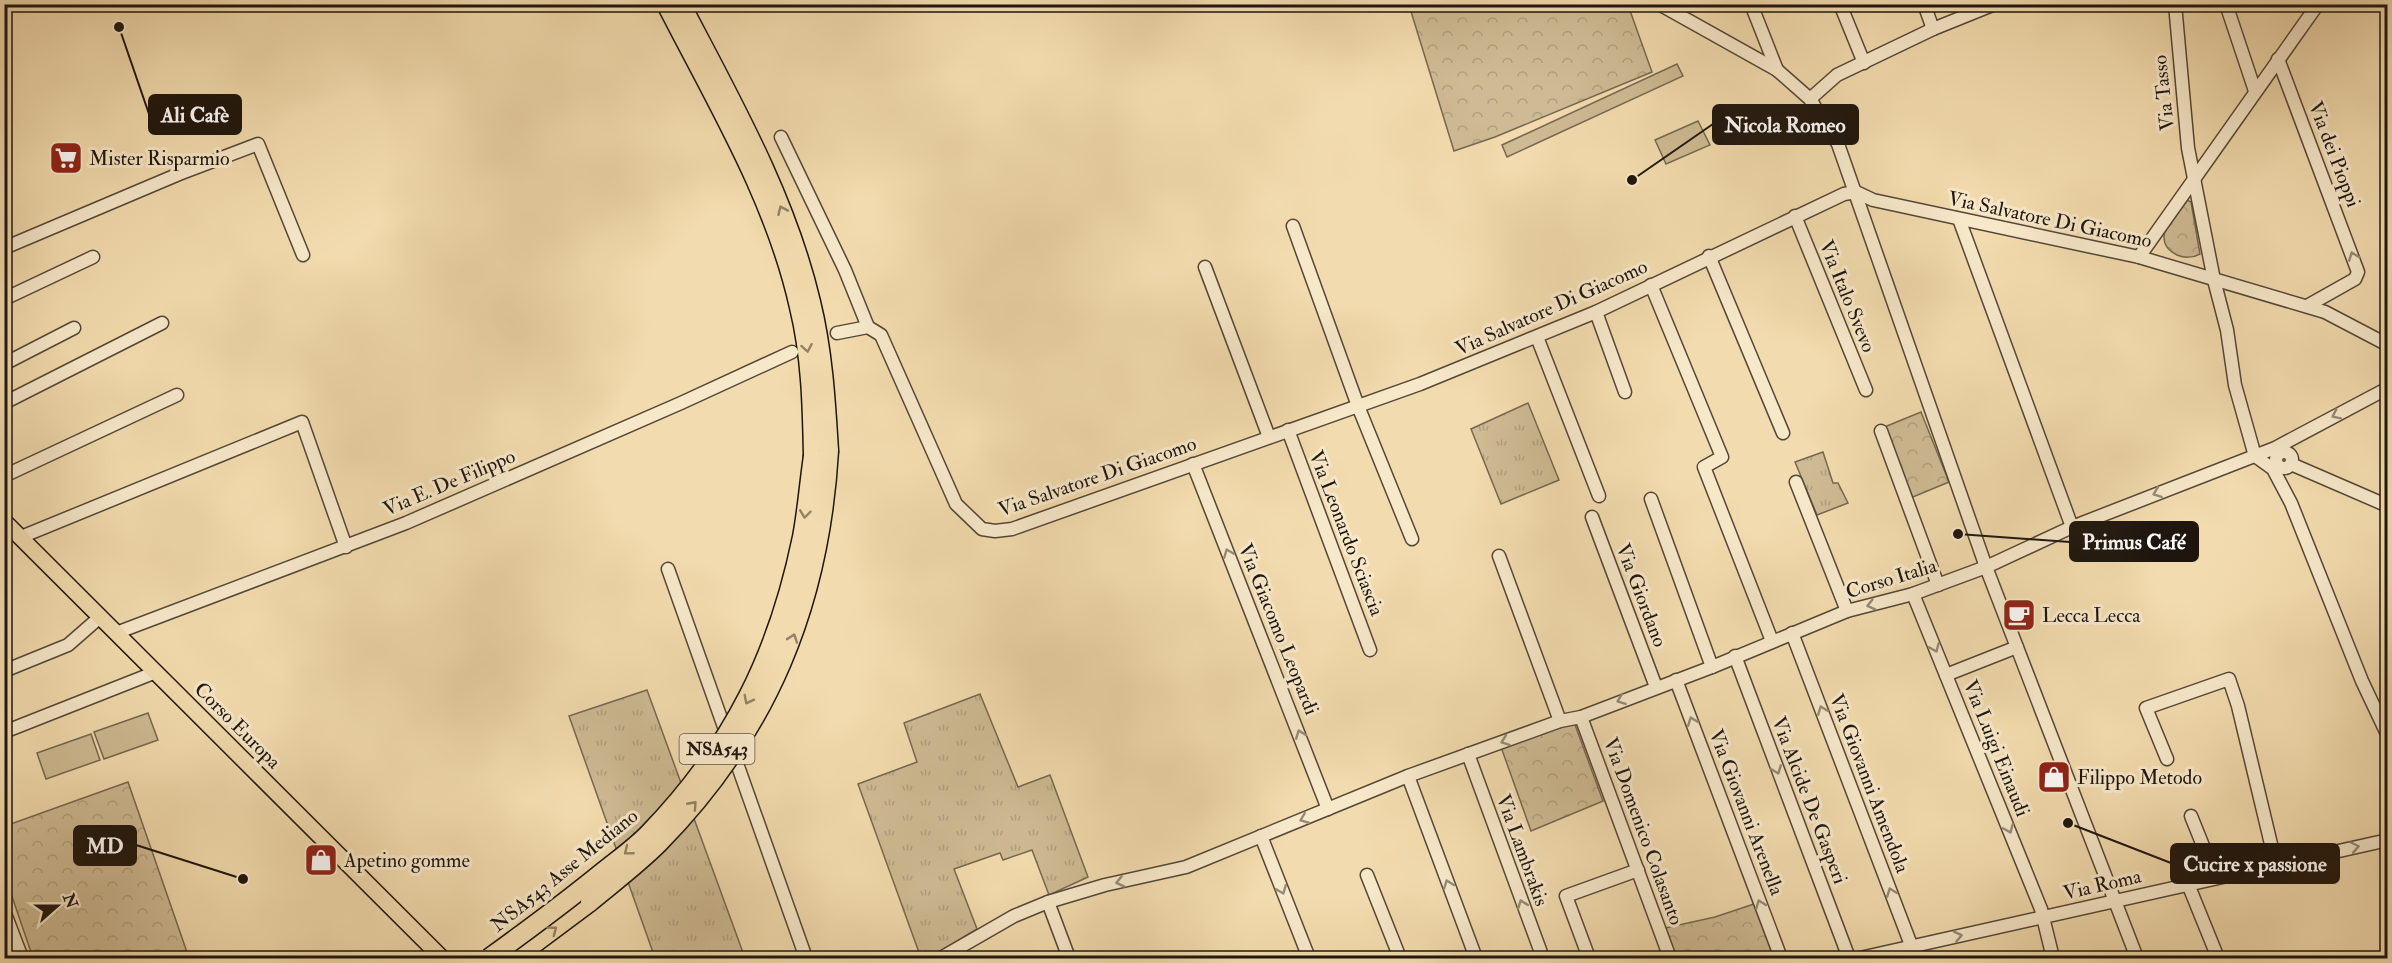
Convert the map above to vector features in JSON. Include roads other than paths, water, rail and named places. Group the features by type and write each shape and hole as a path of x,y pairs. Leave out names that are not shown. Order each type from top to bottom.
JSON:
{"highway":[{"path":"666,4 731,128 774,224 788,264 800,307 821,454"},
{"path":"681,4 742,123 786,218 811,300 822,353 821,454"},
{"name":"NSA543 Asse Mediano","path":"489,958 560,907 649,834 689,788 736,722 762,670 786,604 821,454"},
{"name":"NSA543 Asse Mediano","path":"515,958 590,902 658,844 736,751 774,684 806,598 820,541 821,454"}],"main road":[{"name":"Corso Europa","path":"4,520 442,958"}],"street":[{"path":"1659,4 1777,70 1810,99 1838,144 1986,567 2113,901 2137,958"},
{"path":"1751,4 1777,70"},
{"path":"1840,4 1864,63"},
{"path":"1924,4 1933,29"},
{"path":"1810,99 1837,75 1933,29 1995,4"},
{"name":"Via Tasso","path":"2175,4 2188,147 2214,280 2227,330 2235,385 2255,456"},
{"path":"2226,4 2255,91"},
{"path":"2139,256 2318,4"},
{"name":"Via dei Pioppi","path":"2278,59 2358,272 2355,279 2307,306"},
{"name":"Via Salvatore Di Giacomo","path":"781,137 845,270 868,327 881,335 956,504 982,529 994,531 1012,529 1358,406 1537,337 1596,312 1795,216 1844,194 1856,192 1873,200 2139,256 2325,312 2388,345"},
{"path":"4,248 253,144 258,144 303,255"},
{"name":"Via Italo Svevo","path":"1795,216 1866,390"},
{"path":"1959,219 2072,527"},
{"path":"1293,226 1358,406 1412,539"},
{"path":"1709,256 1783,433"},
{"path":"4,299 93,257"},
{"path":"1205,267 1269,437"},
{"path":"1651,285 1722,457 1704,466 1772,640"},
{"path":"1596,312 1625,392"},
{"path":"4,403 162,323"},
{"path":"837,333 868,327"},
{"path":"4,364 74,328"},
{"path":"1537,337 1599,496"},
{"name":"Via E. De Filippo","path":"116,633 346,547 681,403 792,352"},
{"name":"Corso Italia","path":"941,958 1014,916 1048,902 1105,885 1186,867 1408,776 1560,721 1581,717 1712,667 1772,640 1847,611 1913,594 1986,567 2072,527 2255,456 2278,451 2388,388"},
{"path":"4,476 177,395"},
{"path":"21,537 302,422 346,547"},
{"name":"Via Leonardo Sciascia","path":"1288,430 1370,650"},
{"path":"1881,431 1938,585"},
{"path":"2278,451 2289,454 2281,482"},
{"path":"2255,456 2273,469 2281,482 2335,608 2362,681 2388,736"},
{"name":"Via Giacomo Leopardi","path":"1193,464 1328,809"},
{"path":"2287,466 2388,506"},
{"path":"1796,482 1847,611"},
{"path":"1651,500 1712,667"},
{"name":"Via Giordano","path":"1592,517 1656,687"},
{"path":"1499,556 1560,721"},
{"path":"668,569 806,958"},
{"name":"Via Luigi Einaudi","path":"1913,594 2044,917 2053,958"},
{"path":"4,671 68,645 100,617"},
{"name":"Via Giovanni Amendola","path":"1792,633 1914,952"},
{"path":"1946,675 2016,647"},
{"name":"Via Alcide De Gasperi","path":"1735,656 1849,958"},
{"path":"4,732 156,672"},
{"path":"2167,759 2146,708 2229,679 2238,706 2276,865"},
{"name":"Via Giovanni Arenella","path":"1676,680 1781,958"},
{"name":"Via Domenico Colasanto","path":"1581,717 1670,958"},
{"name":"Via Lambrakis","path":"1468,754 1543,958"},
{"path":"1408,776 1476,958"},
{"path":"2191,816 2216,878"},
{"path":"1261,836 1309,958"},
{"name":"Via Roma","path":"1860,958 1914,952 2044,917 2388,840"},
{"path":"1589,958 1566,896 1638,870"},
{"path":"1367,875 1400,958"},
{"path":"2188,884 2218,958"},
{"path":"1048,902 1069,958"},
{"path":"4,911 22,958"}],"place":[{"name":"Ali Cafè","path":"119,27"},
{"name":"Mister Risparmio","path":"66,158"},
{"name":"Nicola Romeo","path":"1632,180"},
{"name":"Primus Café","path":"1958,534"},
{"name":"Lecca Lecca","path":"2019,615"},
{"name":"Filippo Metodo","path":"2054,777"},
{"name":"Cucire x passione","path":"2068,823"},
{"name":"Apetino gomme","path":"321,860"},
{"name":"MD","path":"243,879"}]}
